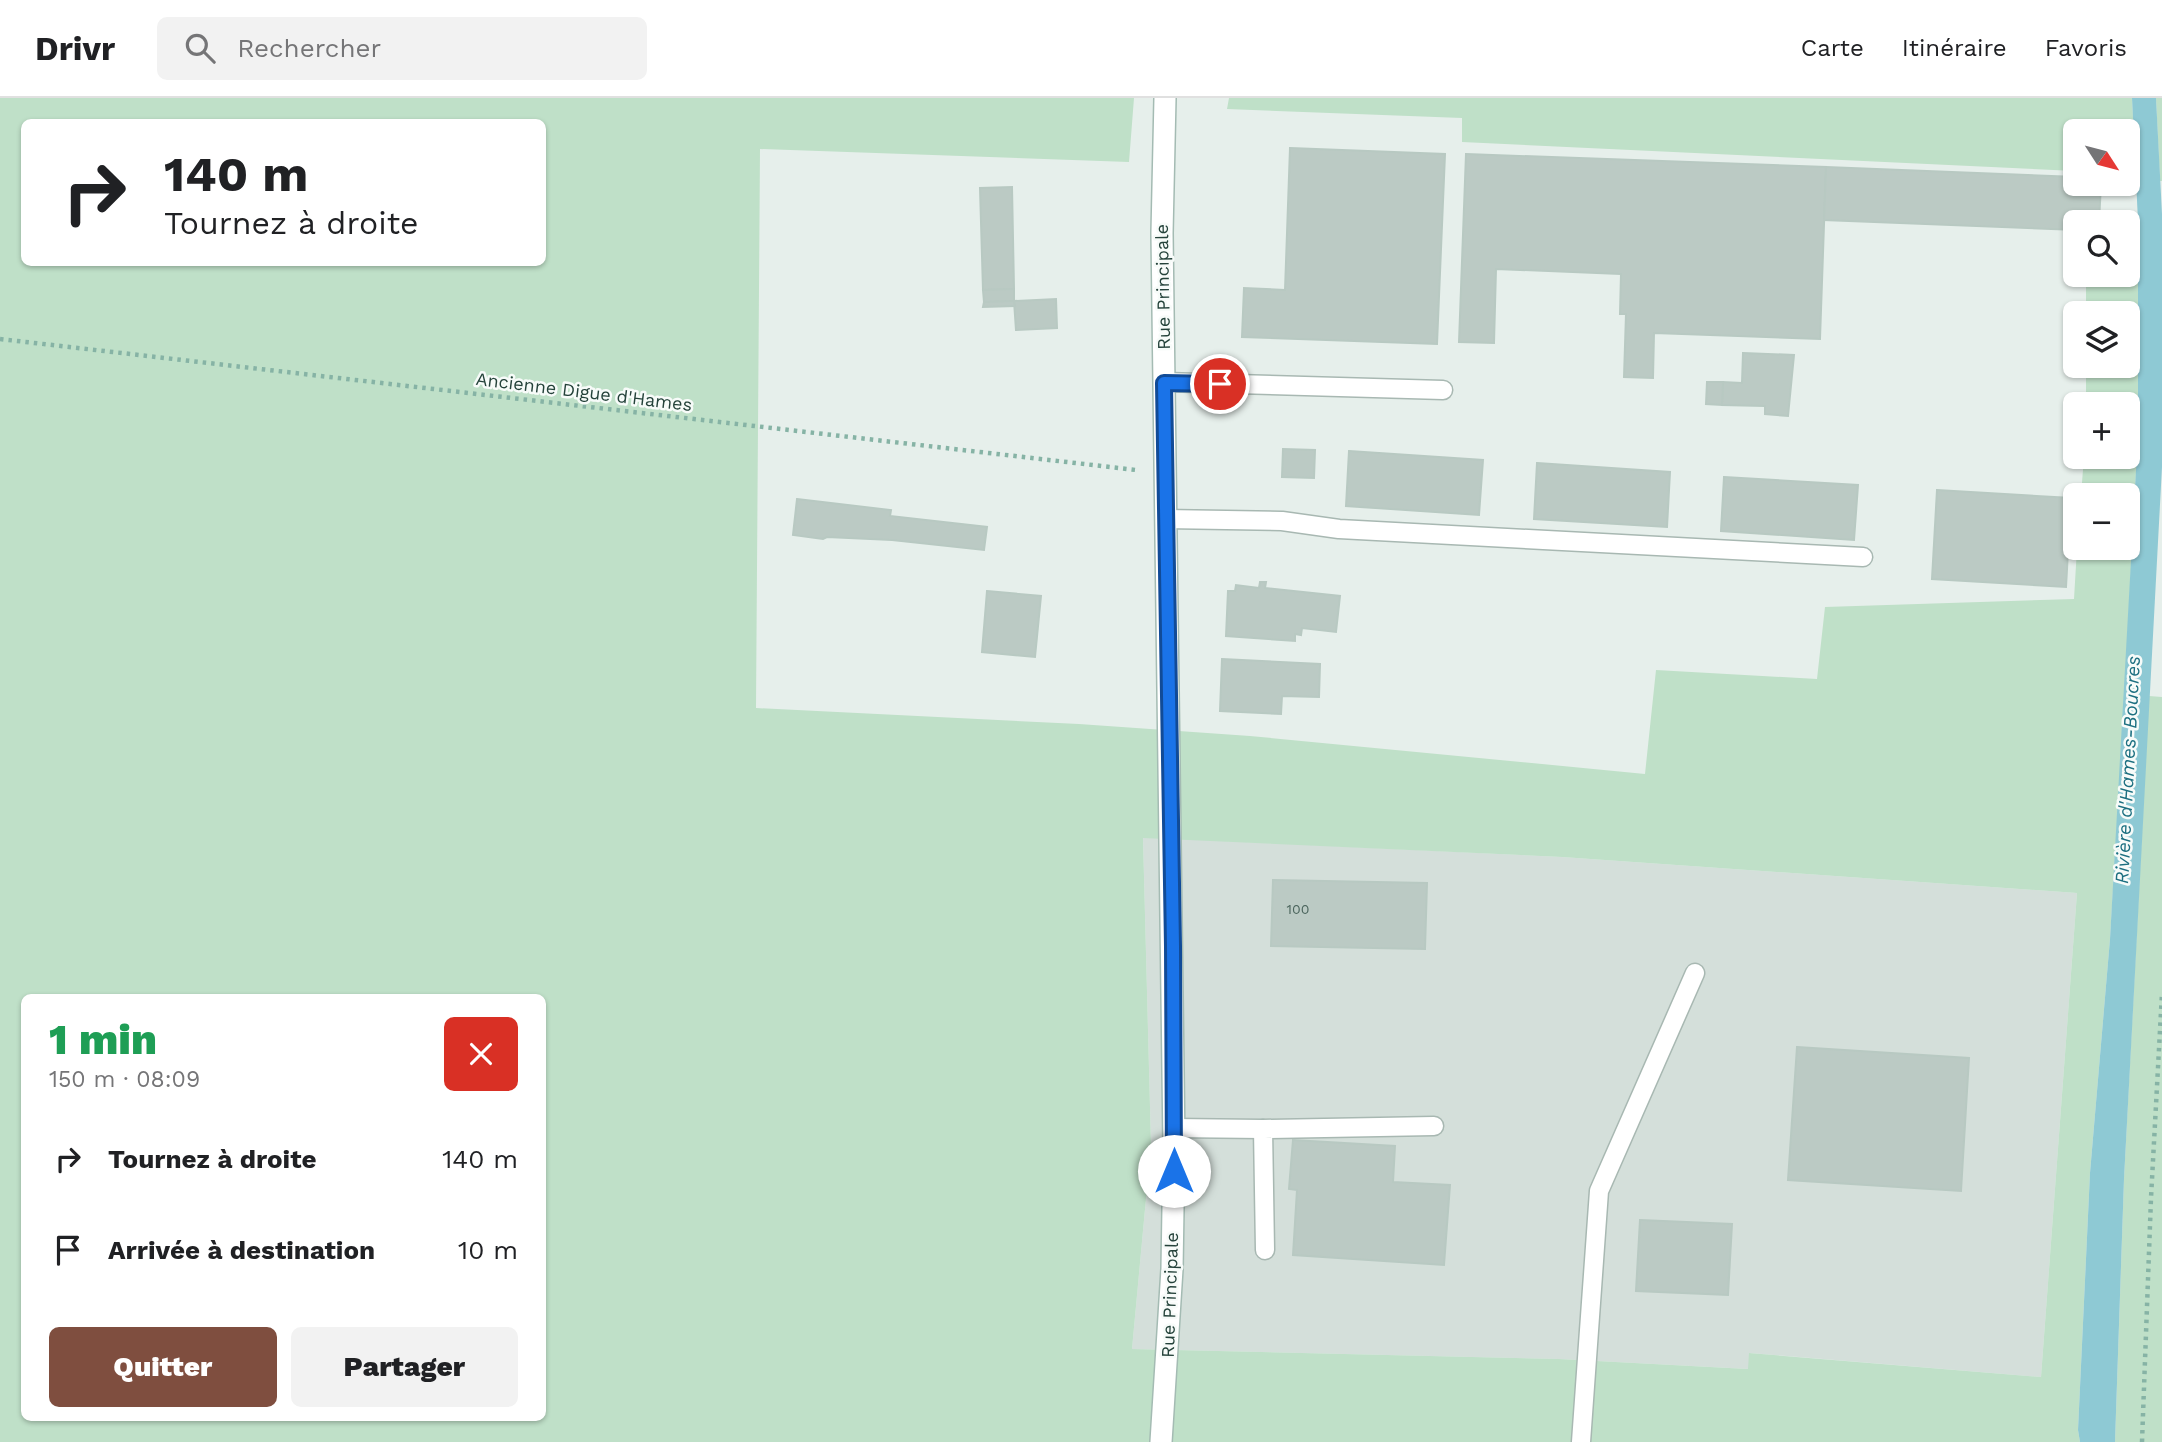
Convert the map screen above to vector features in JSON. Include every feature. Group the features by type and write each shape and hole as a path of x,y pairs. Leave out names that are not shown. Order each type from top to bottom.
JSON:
{"street":[{"name":"Rue Principale","path":"1161,1442 1172,1269 1174,1128 1165,519 1162,167 1165,98"}],"lane":[{"path":"1164,383 1443,390"},
{"path":"1165,519 1282,521 1353,530 1863,557"},
{"path":"1581,1442 1598,1191 1695,973"},
{"path":"1174,1128 1434,1126"},
{"path":"1263,1129 1265,1250"}],"path":[{"name":"Ancienne Digue d'Hames","path":"0,339 1165,473"},
{"path":"2142,1442 2162,993"}],"shaded area":[{"path":"1143,837 1562,857 2077,893 2041,1377 1750,1353 1749,1369 1559,1359 1132,1349 1151,1145"}],"green space":[{"path":"0,98 1134,98 1129,162 760,149 756,708 1079,724 1250,736 1645,774 1656,670 1817,679 1825,607 2074,599 2076,560 2131,560 2110,939 2090,1173 2078,1430 2080,1442 0,1442","holes":["1143,838 1562,857 2077,893 2041,1377 1749,1353 1748,1369 1559,1359 1132,1349 1151,1145"]},
{"path":"1229,98 2132,98 2133,119 2063,119 2063,170 1462,142 1462,118 1227,109"},
{"path":"2156,98 2162,98 2162,181 2160,181"},
{"path":"2086,287 2139,287 2139,301 2086,301"},
{"path":"2086,378 2138,378 2138,392 2086,392"},
{"path":"2083,469 2136,469 2135,483 2082,483"},
{"path":"2149,696 2162,697 2162,1442 2115,1442 2124,1179"}],"water":[{"name":"Rivière d'Hames-Boucres","path":"2132,98 2156,98 2162,214 2162,467 2124,1179 2115,1442 2080,1442 2078,1430 2090,1173 2110,939 2131,560 2140,560 2140,483 2135,483 2136,469 2140,469 2140,210 2137,210 2137,196 2140,196 2140,119 2133,119"}],"building":[{"path":"1290,148 1445,154 1437,344 1242,337 1244,288 1285,290"},
{"path":"1466,154 1826,167 1820,339 1654,333 1653,378 1624,377 1626,314 1620,314 1621,274 1496,269 1494,343 1459,342"},
{"path":"1826,167 2063,176 2063,196 2100,196 2100,210 2063,210 2063,229 1824,220"},
{"path":"1012,187 1014,289 983,290 980,188"},
{"path":"1014,289 1014,301 984,302 983,290"},
{"path":"1056,299 1057,328 1016,330 1014,301"},
{"path":"1014,301 1015,306 983,307 984,302"},
{"path":"1743,353 1794,355 1788,416 1765,414 1765,406 1722,405 1723,382 1742,383"},
{"path":"1707,382 1723,382 1722,405 1706,404"},
{"path":"1283,449 1315,450 1314,478 1282,477"},
{"path":"1349,451 1483,460 1479,515 1346,506"},
{"path":"1537,463 1670,472 1667,527 1534,519"},
{"path":"1724,477 1858,485 1854,540 1721,531"},
{"path":"1937,490 2063,498 2063,560 2068,560 2066,587 1932,579"},
{"path":"797,499 891,510 890,516 987,527 984,550 892,540 823,539 793,535"},
{"path":"1260,582 1266,582 1265,588 1340,596 1336,632 1302,628 1301,635 1295,634 1295,641 1226,636 1228,591 1235,591 1236,585 1259,588"},
{"path":"987,591 1041,596 1035,657 982,652"},
{"path":"1222,659 1320,664 1319,697 1282,696 1281,714 1220,711"},
{"path":"1273,880 1427,883 1425,949 1271,946"},
{"path":"1797,1047 1969,1058 1961,1191 1788,1180"},
{"path":"1293,1140 1395,1146 1393,1182 1450,1185 1444,1265 1293,1255 1297,1190 1289,1189"},
{"path":"1640,1220 1732,1224 1728,1295 1636,1291"}],"route":[{"path":"1174,1171 1164,383 1220,384"}]}
